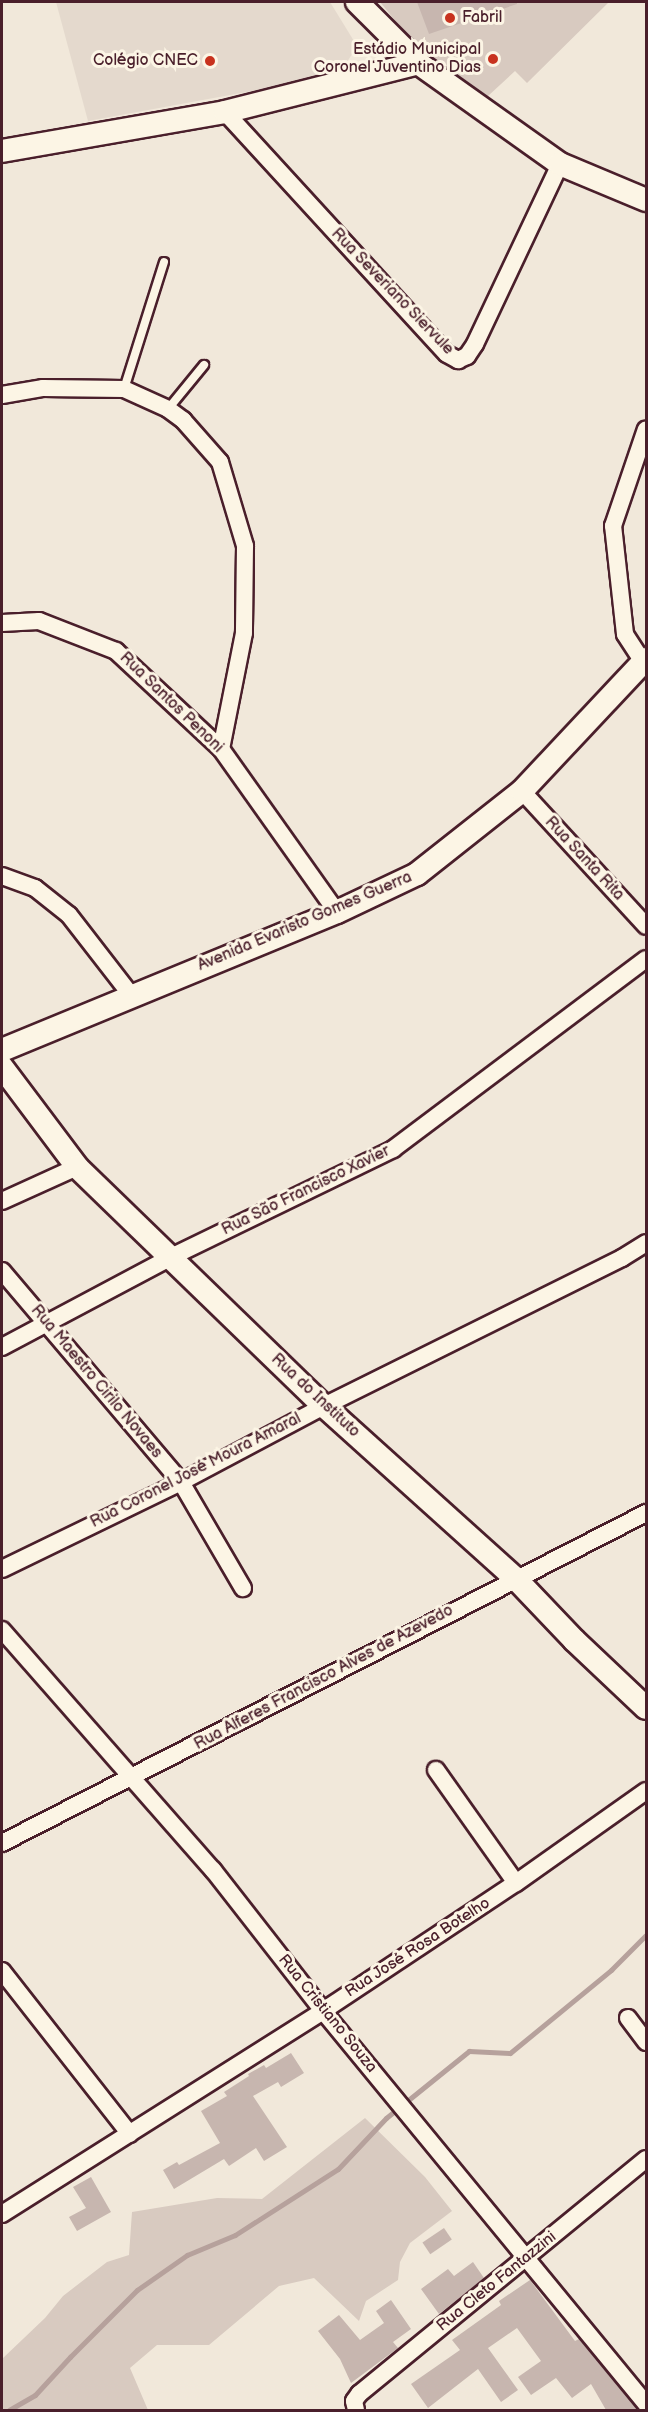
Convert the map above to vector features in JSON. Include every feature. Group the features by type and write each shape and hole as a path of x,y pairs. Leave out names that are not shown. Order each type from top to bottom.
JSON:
{"main road":[{"path":"357,2 418,63 560,164 646,200"},
{"path":"2,151 225,112 418,63"},
{"name":"Avenida Evaristo Gomes Guerra","path":"2,1050 337,912 417,874 522,791 645,661"},
{"name":"Rua do Instituto","path":"2,1067 77,1167 324,1406 515,1578 574,1640 646,1708"}],"street":[{"name":"Rua Severiano Siervule","path":"225,112 447,354 458,360 467,356 475,344 560,164"},
{"path":"2,395 43,388 124,389 168,409 183,420 220,462 245,546 244,633 221,749"},
{"path":"645,661 625,634 613,526 646,429"},
{"name":"Rua Santos Penoni","path":"2,623 39,621 116,651 221,749 337,912"},
{"name":"Rua Santa Rita","path":"522,791 646,926"},
{"path":"2,876 34,888 69,915 131,995"},
{"name":"Rua São Francisco Xavier","path":"2,1347 171,1257 393,1149 646,959"},
{"path":"2,1202 77,1167"},
{"name":"Rua Coronel José Moura Amaral","path":"2,1569 181,1482 324,1406 622,1258 646,1243"},
{"name":"Rua Maestro Cirilo Novaes","path":"2,1271 181,1482 243,1588"},
{"name":"Rua Alferes Francisco Alves de Azevedo","path":"2,1844 646,1512"},
{"name":"Rua Cristiano Souza","path":"2,1630 213,1870 322,2011 646,2404"},
{"path":"436,1770 516,1883"},
{"name":"Rua José Rosa Botelho","path":"2,2214 322,2011 516,1883 646,1791"},
{"path":"2,1971 130,2134"},
{"path":"628,2018 646,2042"},
{"name":"Rua Cleto Fantazzini","path":"355,2409 354,2402 359,2394 646,2160"}],"lane":[{"path":"124,389 164,262"},
{"path":"168,409 204,365"}],"shaded area":[{"name":"Colégio CNEC","path":"56,2 330,2 357,46 339,75 88,121"},
{"name":"Estádio Municipal Coronel Juventino Dias","path":"380,2 609,2 527,83 515,71 488,96 416,46"},
{"path":"365,2118 425,2177 452,2211 410,2243 400,2262 398,2280 366,2301 359,2321 314,2278 279,2286 209,2345 157,2345 130,2368 148,2410 2,2410 2,2359 45,2318 63,2296 107,2262 129,2255 132,2212 217,2198 262,2199"}],"building":[{"name":"Fabril","path":"417,2 517,2 517,4 429,34"},
{"path":"291,2053 304,2073 281,2087 278,2082 253,2096 287,2147 264,2161 256,2148 229,2166 224,2159 174,2189 163,2170 177,2162 179,2165 220,2143 201,2111 227,2096 224,2092 249,2076 248,2074 264,2065 266,2068"},
{"path":"91,2177 111,2212 77,2231 69,2217 86,2208 73,2187"},
{"path":"444,2228 452,2240 430,2254 422,2243"},
{"path":"473,2262 484,2278 439,2314 421,2289 448,2269 454,2276"},
{"path":"530,2280 575,2341 579,2339 638,2410 606,2410 591,2384 572,2398 556,2378 531,2395 518,2377 541,2361 517,2328 488,2348 518,2390 501,2402 478,2369 428,2408 411,2384 460,2350 452,2340 501,2305 499,2301"},
{"path":"391,2300 411,2329 393,2342 398,2348 351,2383 340,2359 318,2331 339,2315 360,2340 384,2323 376,2311"}],"waterway":[{"path":"9,2410 35,2395 137,2290 187,2255 235,2235 338,2169 386,2118 469,2051 510,2053 611,1970 646,1935"}],"place":[{"name":"Fabril","path":"450,18"},
{"name":"Estádio Municipal Coronel Juventino Dias","path":"493,59"},
{"name":"Colégio CNEC","path":"210,61"}]}
